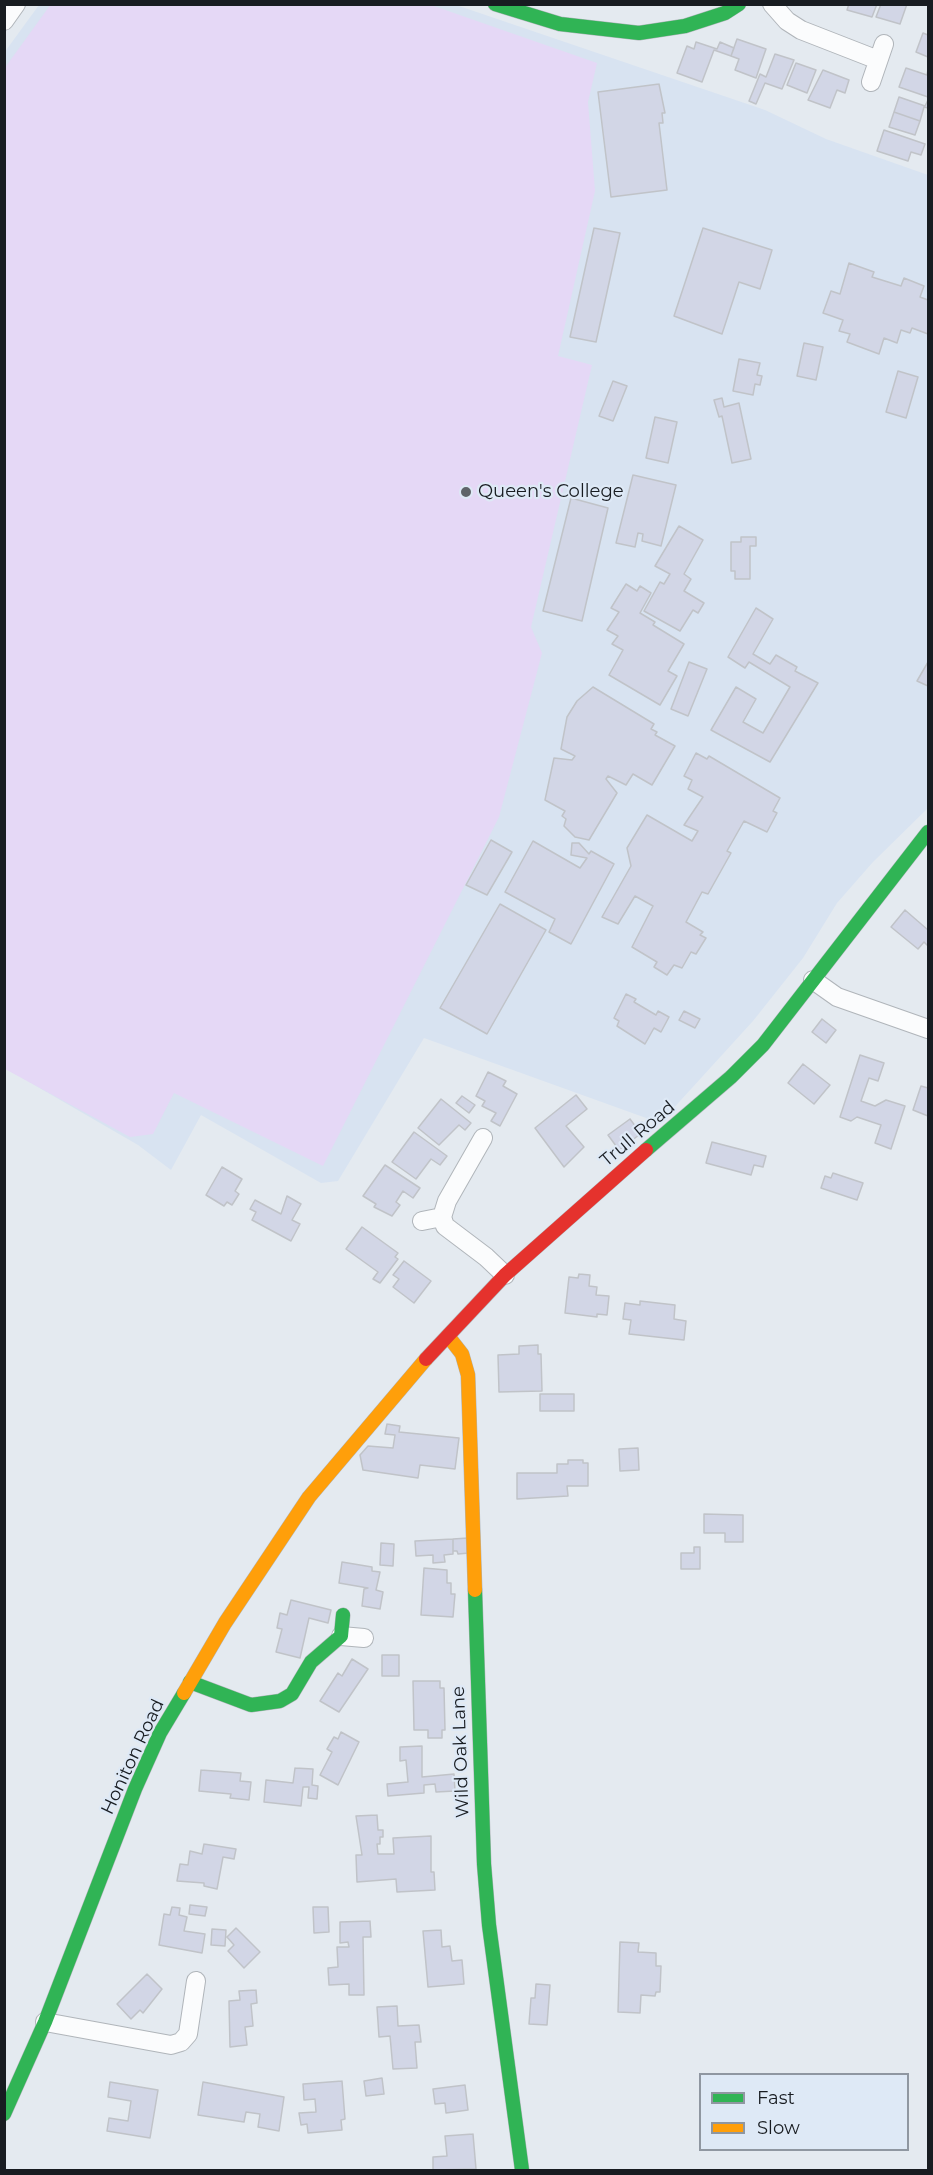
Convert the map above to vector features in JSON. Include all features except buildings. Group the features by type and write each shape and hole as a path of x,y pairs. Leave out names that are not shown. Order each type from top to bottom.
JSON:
{"street":[{"path":"4,21 16,4"},
{"path":"495,4 560,24 639,33 685,26 725,13 739,4"},
{"path":"772,4 787,21 801,30 881,52 871,82"},
{"name":"Trull Road","path":"351,1445 505,1275 579,1207 731,1077 763,1045 928,831"},
{"path":"813,980 837,997 928,1029"},
{"path":"483,1138 447,1201 442,1217 445,1226 486,1257 505,1275"},
{"path":"422,1221 442,1217"},
{"name":"Wild Oak Lane","path":"448,1336 462,1354 468,1375 484,1864 490,1936 522,2170"},
{"name":"Honiton Road","path":"4,2114 45,2022 135,1790 160,1732 265,1561 309,1497 351,1445"},
{"path":"190,1682 233,1701 251,1705 280,1701 292,1694 311,1662 341,1636 343,1615"},
{"path":"341,1636 364,1638"},
{"path":"45,2022 171,2045 181,2042 188,2034 196,1980"}],"shaded area":[{"name":"Queen's College","path":"51,4 431,5 597,63 588,102 595,191 558,356 592,365 531,627 542,653 499,817 323,1166 174,1093 153,1134 130,1137 5,1069 4,69"},
{"name":"Queen's College","path":"39,5 456,5 765,110 826,139 928,175 928,808 873,862 837,903 803,958 753,1021 660,1123 424,1038 338,1181 321,1183 201,1115 171,1170 138,1145 5,1068 4,53"}],"traffic: fast":[{"path":"495,4 560,24 639,33 685,26 725,13 739,4"},
{"path":"646,1150 731,1077 763,1045 928,832"},
{"path":"475,1590 484,1864 489,1925 522,2170"},
{"path":"190,1682 251,1705 280,1701 292,1694 311,1662 341,1636 343,1615"},
{"path":"4,2114 45,2022 135,1789 160,1733 184,1693"}],"traffic: slow":[{"path":"448,1336 462,1354 468,1375 475,1590"},
{"path":"184,1693 225,1623 309,1497 426,1359"}],"traffic: jam":[{"path":"426,1359 505,1275 646,1150"}],"place":[{"name":"Queen's College","path":"466,492"}]}
